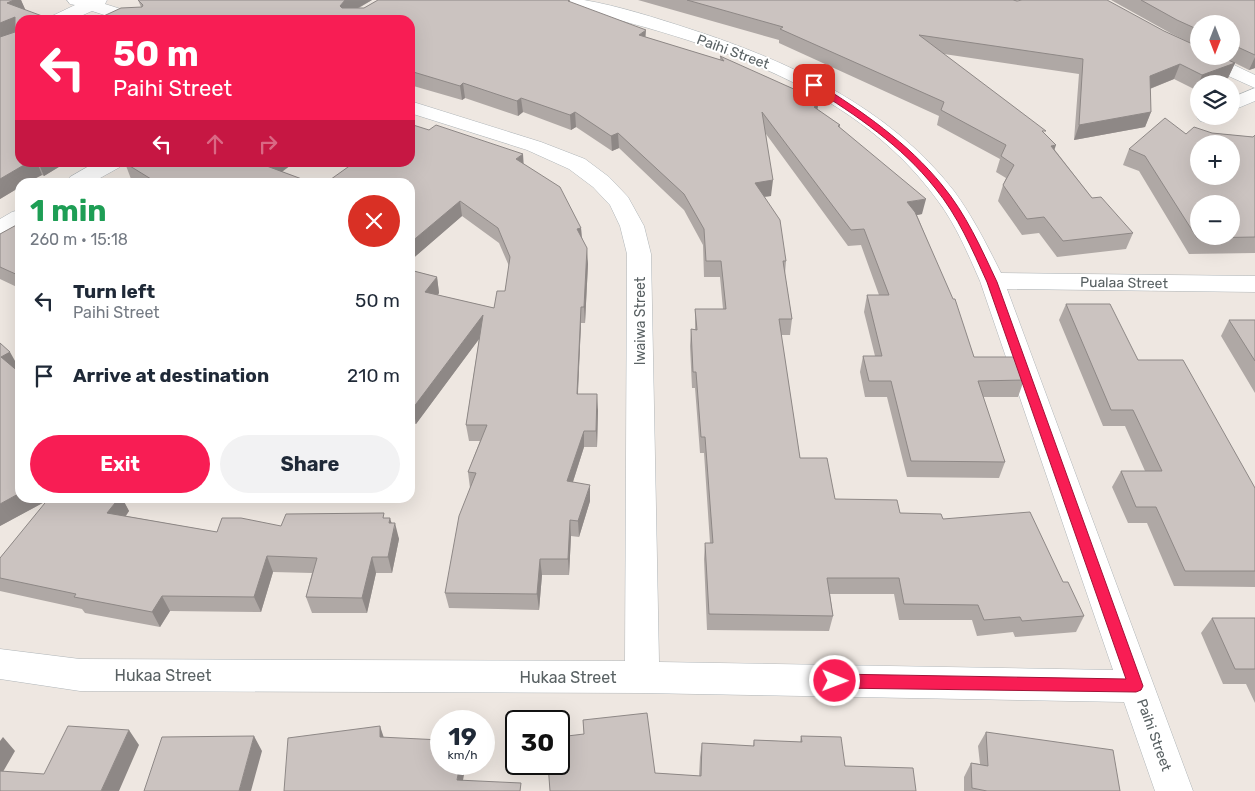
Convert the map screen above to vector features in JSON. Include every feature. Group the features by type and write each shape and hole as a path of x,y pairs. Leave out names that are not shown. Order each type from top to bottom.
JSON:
{"street":[{"name":"Paihi Street","path":"562,0 635,10 743,53 814,85 850,107 913,157 940,187 969,232 992,282 1174,791"},
{"path":"67,15 89,2 124,15"},
{"path":"1182,48 1190,52"},
{"path":"1218,65 1255,82"},
{"path":"1240,101 1255,94"},
{"name":"Iwaiwa Street","path":"415,109 534,146 577,164 601,182 620,202 632,226 640,254 642,677"},
{"path":"85,178 104,167"},
{"path":"0,229 15,220"},
{"name":"Pualaa Street","path":"992,282 1255,284"},
{"name":"Hukaa Street","path":"0,664 80,675 642,677 1136,686"}],"building":[{"path":"0,0 14,0 7,3 39,15 15,15 15,17 0,23"},
{"path":"138,0 345,0 340,6 342,8 364,8 378,0 569,0 646,30 639,35 724,61 720,56 816,99 811,102 818,105 814,107 840,125 838,126 926,199 907,202 915,212 953,299 955,299 974,357 1015,357 1024,380 978,381 1005,462 911,461 891,381 869,381 863,356 882,356 867,295 889,295 864,229 851,230 762,112 773,180 755,183 780,220 786,261 783,261 792,319 779,319 800,458 827,458 835,499 897,500 900,513 941,514 943,519 1030,512 1063,582 1068,582 1084,616 1022,621 1020,617 984,620 978,605 904,604 899,578 827,578 833,616 709,614 705,543 713,543 705,437 701,437 696,372 693,372 691,329 697,330 695,309 726,309 721,261 706,261 704,229 684,194 618,133 611,136 575,112 570,115 521,98 517,101 463,83 460,86 415,72 415,15 106,15 121,8 142,7 143,5"},
{"path":"687,0 1107,0 1190,43 1190,65 1230,65 1202,75 1180,64 1150,76 1151,112 1079,125 1083,59 919,35 1046,131 1042,131 1056,145 1051,146 1092,198 1101,197 1133,233 1063,241 1044,217 1027,219 1003,185 1014,165 1001,156 1006,145 941,110 944,102 780,29 783,27"},
{"path":"1141,0 1255,0 1255,55 1240,48 1240,15 1190,15 1190,26"},
{"path":"15,32 15,167 20,167 0,179 0,37"},
{"path":"1165,118 1186,134 1194,127 1212,133 1232,135 1190,135 1190,185 1240,185 1240,136 1253,137 1255,135 1255,237 1240,237 1240,195 1190,195 1190,227 1145,156 1129,149"},
{"path":"436,125 523,154 516,159 560,187 581,228 577,229 587,248 584,307 581,307 577,394 597,394 596,431 584,431 567,481 590,485 578,521 570,520 568,559 540,559 537,594 445,593 459,516 476,473 468,472 487,425 466,425 483,315 415,405 415,271 437,277 425,292 494,308 497,291 505,291 510,257 498,228 460,201 415,239 415,178 333,178 348,167 415,167 415,126 429,130"},
{"path":"132,167 269,167 299,178 149,178"},
{"path":"15,226 15,274 0,267 0,234"},
{"path":"1066,304 1110,304 1138,360 1183,360 1255,488 1255,571 1185,571 1156,507 1136,507 1121,471 1162,471 1133,410 1111,410"},
{"path":"1229,320 1255,320 1255,361"},
{"path":"0,343 10,352 1,357 15,369 15,496 0,504"},
{"path":"45,503 115,503 107,513 217,532 222,518 241,518 281,526 286,514 384,513 383,518 390,518 389,523 395,523 388,557 372,557 362,598 306,597 317,558 267,556 254,597 162,596 152,612 74,597 76,594 0,578 0,558"},
{"path":"1212,618 1255,618 1255,669 1235,669"},
{"path":"647,713 655,773 701,776 702,743 754,746 754,740 802,742 801,736 841,737 845,766 913,768 916,791 550,791 549,775 570,775 570,736 584,734 583,720"},
{"path":"68,726 129,730 101,791 0,791 0,771 44,774"},
{"path":"380,726 380,737 430,739 430,775 458,775 457,780 521,783 520,791 284,791 288,738"},
{"path":"986,732 1113,750 1120,791 987,791 972,788 971,763 988,766"},
{"path":"254,736 239,791 144,791 162,737"}],"route":[{"path":"814,85 850,107 913,157 940,187 969,232 992,282 1136,686 835,681"}]}
